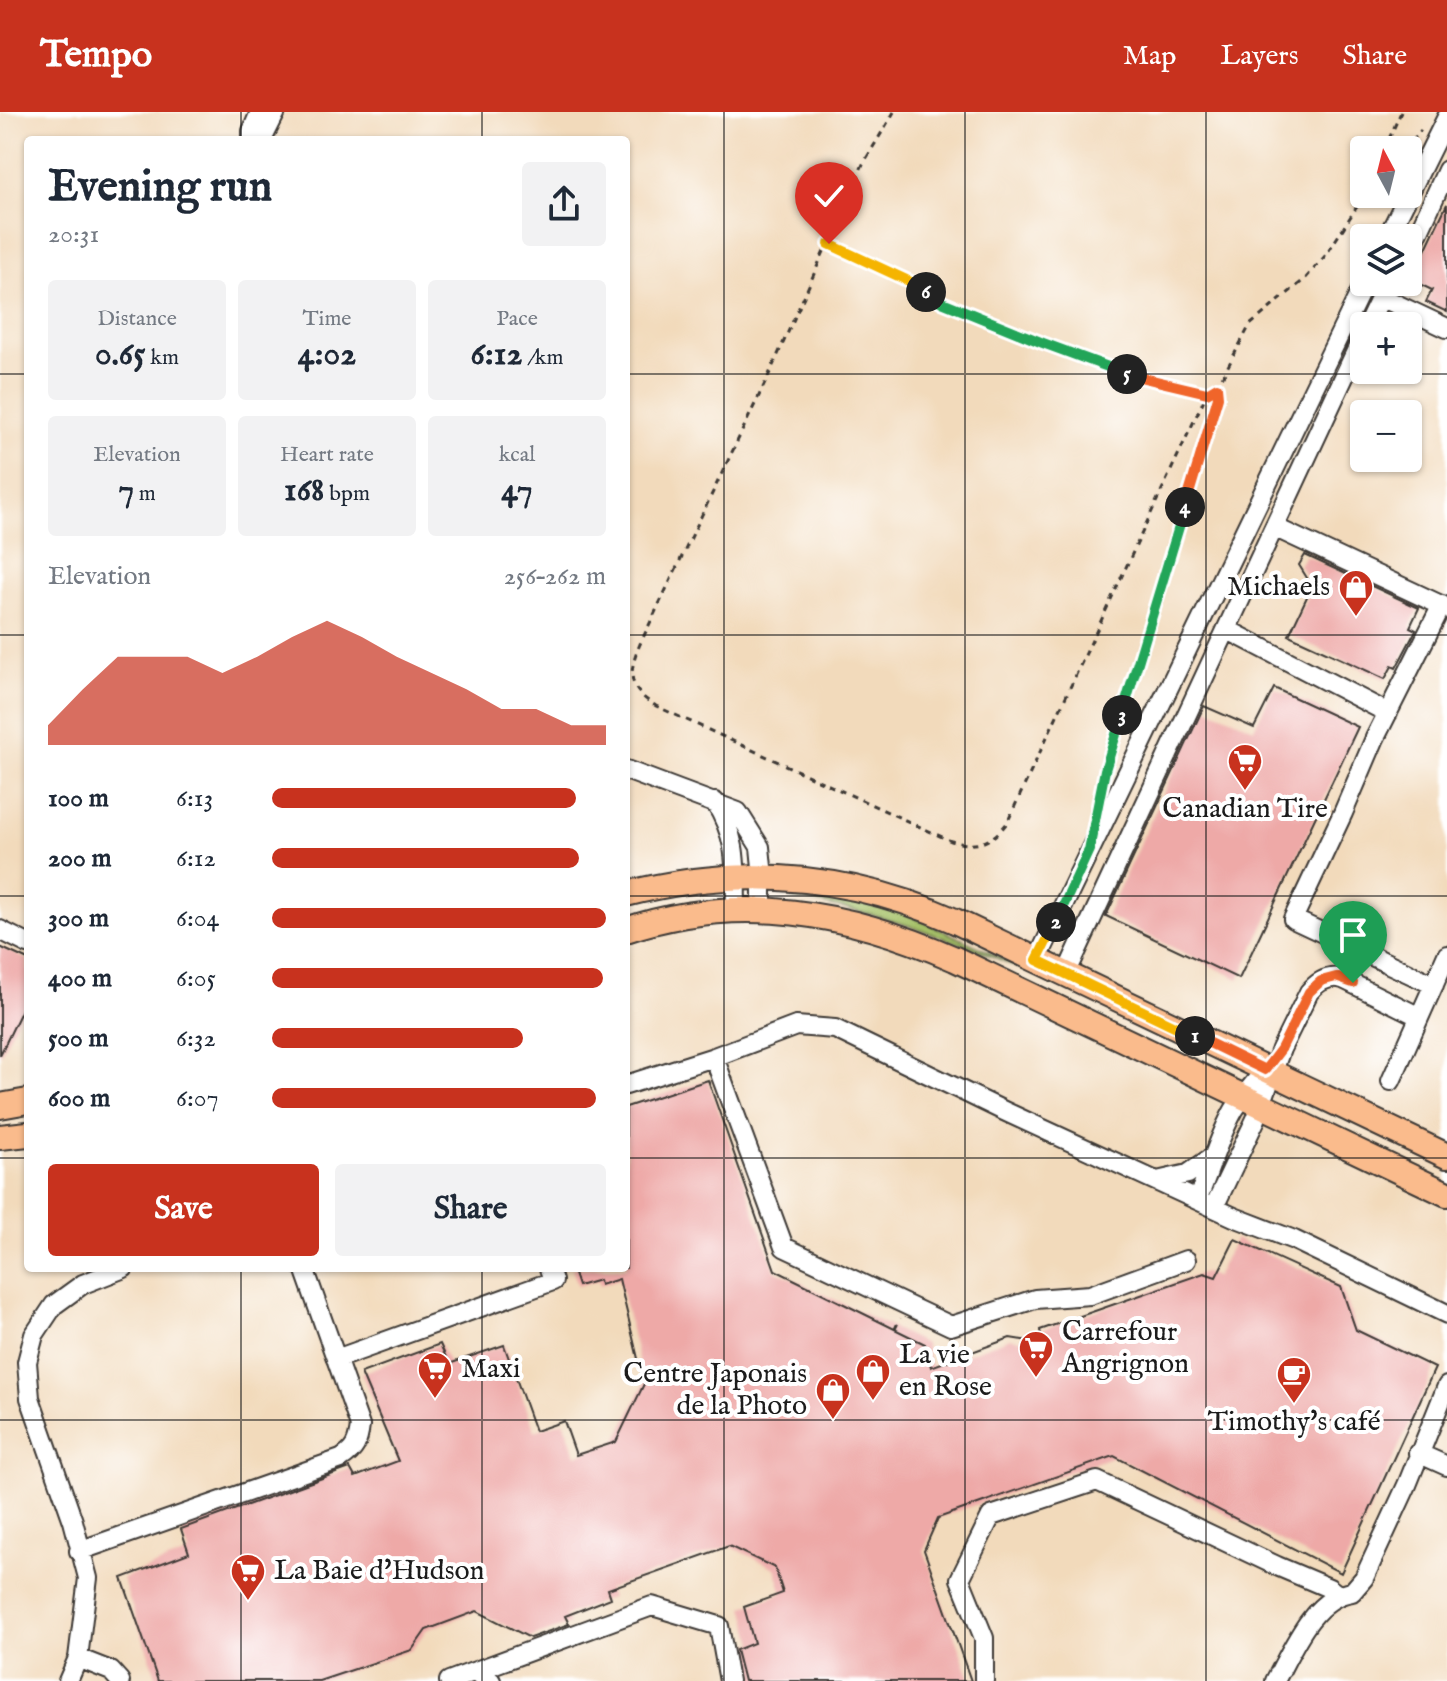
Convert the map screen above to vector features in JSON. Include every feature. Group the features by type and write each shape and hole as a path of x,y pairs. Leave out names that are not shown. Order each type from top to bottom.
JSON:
{"main road":[{"path":"630,893 677,882 763,876 842,884 890,896 935,912 1447,1156"},
{"path":"630,929 670,918 762,910 840,919 912,940 1447,1194"},
{"path":"0,1106 24,1102"},
{"path":"0,1137 24,1134"}],"lane":[{"path":"252,136 260,112"},
{"path":"264,136 276,112"},
{"path":"1394,224 1447,117"},
{"path":"1422,224 1447,170"},
{"path":"1037,960 1358,296"},
{"path":"1387,300 1389,296"},
{"path":"1374,312 1381,297 1447,328"},
{"path":"1066,974 1350,365"},
{"path":"1276,528 1444,606 1388,713 1293,919 1434,985"},
{"path":"1228,630 1388,713"},
{"path":"630,771 730,807 744,820 760,847 762,910"},
{"path":"715,802 731,830 736,910"},
{"path":"0,930 24,942"},
{"path":"1391,1081 1418,1016 1445,963"},
{"path":"1205,1203 1252,1101 1315,985 1329,978 1343,979 1418,1016"},
{"path":"630,1084 796,1026 835,1029 1004,1111 1294,1240 1447,1314"},
{"path":"714,1057 784,1247 951,1326 1035,1299 1090,1295 1186,1260"},
{"path":"1205,1203 1212,1157 1234,1111 1252,1101"},
{"path":"1157,1181 1188,1174 1212,1157"},
{"path":"68,1681 78,1658 88,1578 73,1521 30,1398 27,1362 34,1335 54,1305 83,1284 114,1272"},
{"path":"79,1551 341,1459 353,1451 360,1426 305,1272"},
{"path":"336,1359 553,1281 550,1272"},
{"path":"1275,1681 1302,1632 1337,1594 1352,1592 1364,1578 1407,1485 1447,1386"},
{"path":"1418,1453 1447,1466"},
{"path":"984,1681 984,1638 960,1579 991,1516 1097,1481 1337,1594"},
{"path":"449,1681 652,1606 719,1626 729,1681"},
{"path":"78,1658 111,1671 120,1681"},
{"path":"473,1672 491,1681"}],"path":[{"path":"894,112 863,164 829,244 640,644 631,673 634,686 642,698 656,706 951,841 969,846 984,844 996,837 1007,823 1207,393 1217,387 1250,325 1305,279 1326,255 1356,208"},
{"path":"1390,136 1401,112"},
{"path":"829,244 913,283 942,302 1043,343 1127,373 1207,393"},
{"path":"1100,797 1105,770 1218,397 1217,387"},
{"path":"895,1329 901,1315"}],"green space":[{"path":"794,890 851,899 909,915 1022,969 909,926 851,910 792,899 788,894"}],"building":[{"path":"1447,204 1447,312 1426,302 1432,290 1422,285 1422,257"},
{"name":"Michaels","path":"1305,555 1419,608 1410,627 1416,630 1396,668 1392,666 1385,679 1289,635 1312,586 1299,565"},
{"name":"Canadian Tire","path":"1274,688 1358,727 1239,979 1106,916 1204,706 1254,728"},
{"path":"0,947 24,958 24,1005 0,1055"},
{"name":"Carrefour Angrignon","path":"708,1080 775,1270 925,1344 931,1367 1010,1338 1042,1343 1040,1330 1204,1273 1216,1277 1235,1239 1341,1287 1356,1330 1435,1368 1341,1573 1114,1456 938,1518 924,1550 971,1681 744,1681 736,1650 754,1643 744,1607 783,1593 775,1568 729,1546 608,1589 611,1598 565,1616 569,1624 530,1638 477,1611 426,1630 412,1650 319,1681 158,1681 122,1578 189,1553 181,1529 350,1468 355,1477 398,1461 361,1373 440,1344 449,1364 504,1345 535,1431 564,1421 576,1455 616,1442 644,1384 619,1279 600,1285 599,1280 578,1286 573,1272 630,1272 630,1106"}],"place":[{"name":"Michaels","path":"1356,618"},
{"name":"Canadian Tire","path":"1245,792"},
{"name":"Carrefour Angrignon","path":"1036,1379"},
{"name":"Maxi","path":"435,1400"},
{"name":"La vie en Rose","path":"873,1402"},
{"name":"Timothy's café","path":"1294,1405"},
{"name":"Centre Japonais de la Photo","path":"833,1421"},
{"name":"La Baie d'Hudson","path":"248,1602"}],"route":[{"path":"829,244 913,283 942,302 1043,343 1169,385 1207,393 1217,387 1218,397 1105,770 1089,850 1037,960 1265,1070 1281,1049 1315,985 1336,977 1353,983"}]}
